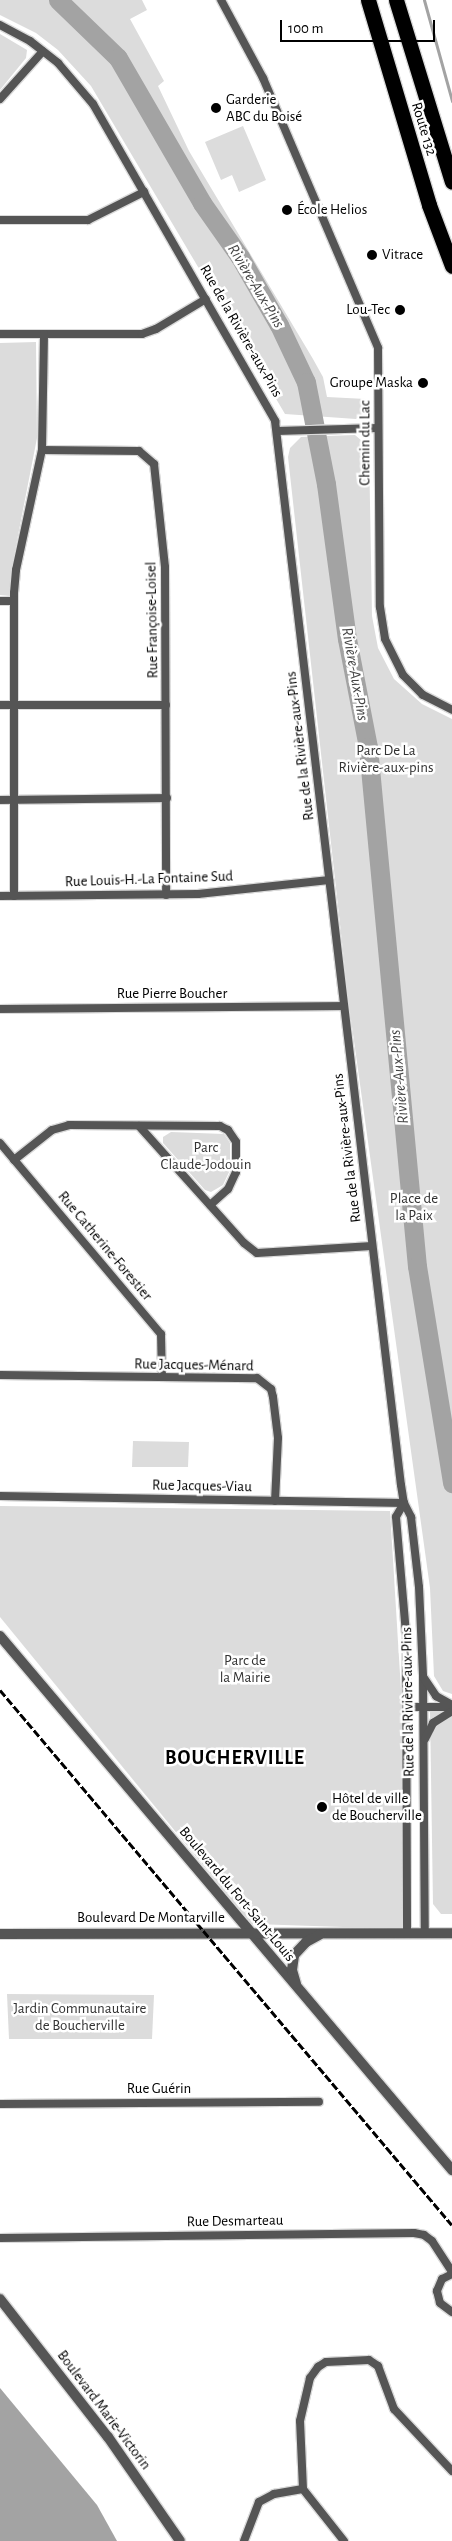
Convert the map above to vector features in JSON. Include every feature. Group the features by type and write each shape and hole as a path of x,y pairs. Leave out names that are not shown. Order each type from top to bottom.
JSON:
{"highway":[{"name":"Route 132","path":"368,0 429,205 452,266"},
{"name":"Route 132","path":"396,0 452,182"}],"street":[{"name":"Chemin du Lac","path":"221,0 263,78 378,348 380,607 385,639 403,675 423,695 452,710"},
{"name":"Rue de la Rivière-aux-Pins","path":"0,25 43,51 70,76 93,104 272,411 277,431 372,1246 404,1503 412,1525 423,1676 424,1933"},
{"path":"0,100 43,51"},
{"path":"0,220 88,220 144,192"},
{"path":"0,334 142,334 156,329 206,299"},
{"path":"14,896 14,601 16,570 42,450 44,334"},
{"path":"277,431 303,428 378,428"},
{"name":"Rue Françoise-Loisel","path":"42,450 139,450 154,464 165,567 166,895"},
{"path":"0,601 14,601"},
{"path":"0,705 166,705"},
{"path":"0,800 166,798"},
{"name":"Rue Louis-H.-La Fontaine Sud","path":"0,896 166,895 329,880"},
{"name":"Rue Pierre Boucher","path":"0,1009 344,1006"},
{"path":"14,1160 45,1134 60,1127 210,1125 228,1130 236,1142 236,1172 228,1189 210,1205"},
{"path":"140,1126 244,1243 257,1253 372,1246"},
{"name":"Rue Catherine-Forestier","path":"0,1143 161,1334 162,1377"},
{"name":"Rue Jacques-Ménard","path":"0,1375 257,1378 264,1382 273,1397 278,1438 275,1501"},
{"name":"Rue Jacques-Viau","path":"0,1496 404,1503"},
{"name":"Rue de la Rivière-aux-Pins","path":"404,1503 396,1517 406,1633 407,1933"},
{"name":"Boulevard du Fort-Saint-Louis","path":"0,1636 452,2170"},
{"path":"423,1676 436,1696 452,1708"},
{"path":"407,1708 452,1708"},
{"path":"423,1748 433,1723 452,1708"},
{"path":"298,1989 292,1970 294,1955 306,1942 322,1933"},
{"name":"Boulevard De Montarville","path":"0,1934 452,1933"},
{"name":"Rue Guérin","path":"0,2104 318,2102"},
{"name":"Rue Desmarteau","path":"0,2238 414,2233 424,2235 432,2241 452,2273 442,2279 437,2291 440,2303 452,2312"},
{"name":"Boulevard Marie-Victorin","path":"0,2299 108,2437 180,2541"},
{"path":"344,2541 303,2489 300,2420 310,2378 326,2362 369,2360 378,2366 394,2409 452,2471"},
{"path":"244,2541 259,2502 274,2494 303,2489"}],"green space":[{"path":"0,0 142,0 147,10 130,19 164,81 158,86 189,151 313,359 323,377 327,397 366,399 362,415 356,419 285,414 91,86 58,50 36,33 0,15"},
{"path":"0,34 27,50 26,58 0,90"},
{"path":"243,126 266,180 239,192 232,175 221,180 205,142"},
{"path":"36,342 37,438 14,556 10,596 0,595 0,343"},
{"name":"Parc De La Rivière-aux-pins","path":"355,435 369,447 372,616 378,648 394,679 422,704 452,719 452,1694 443,1691 434,1676 430,1588 349,1005 288,457 290,448 301,437"},
{"name":"Parc Claude-Jodouin","path":"171,1132 224,1134 230,1143 230,1170 223,1185 211,1192 205,1190 163,1143 163,1137"},
{"path":"133,1441 189,1442 188,1467 132,1467"},
{"name":"Parc de la Mairie","path":"0,1506 390,1511 408,1805 403,1929 251,1924 0,1617"},
{"path":"452,1710 452,1914 441,1914 433,1904 430,1711"},
{"name":"Jardin Communautaire de Boucherville","path":"7,1994 154,1995 152,2039 9,2039"}],"shaded area":[{"path":"0,2388 97,2505 117,2541 0,2541"}],"waterway":[{"name":"Rivière-Aux-Pins","path":"58,0 118,58 202,203 240,257 279,325 306,382 326,484 347,639 368,747 417,1266 452,1483"},
{"path":"424,0 452,101"}],"railway":[{"path":"0,1690 452,2225"}],"place":[{"name":"Garderie ABC du Boisé","path":"216,108"},
{"name":"École Helios","path":"287,210"},
{"name":"Vitrace","path":"372,255"},
{"name":"Lou-Tec","path":"400,310"},
{"name":"Groupe Maska","path":"423,383"},
{"name":"Hôtel de ville de Boucherville","path":"322,1807"}],"district":[{"name":"BOUCHERVILLE","path":"235,1758"}],"park label":[{"name":"Place de la Paix","path":"414,1206"}]}
